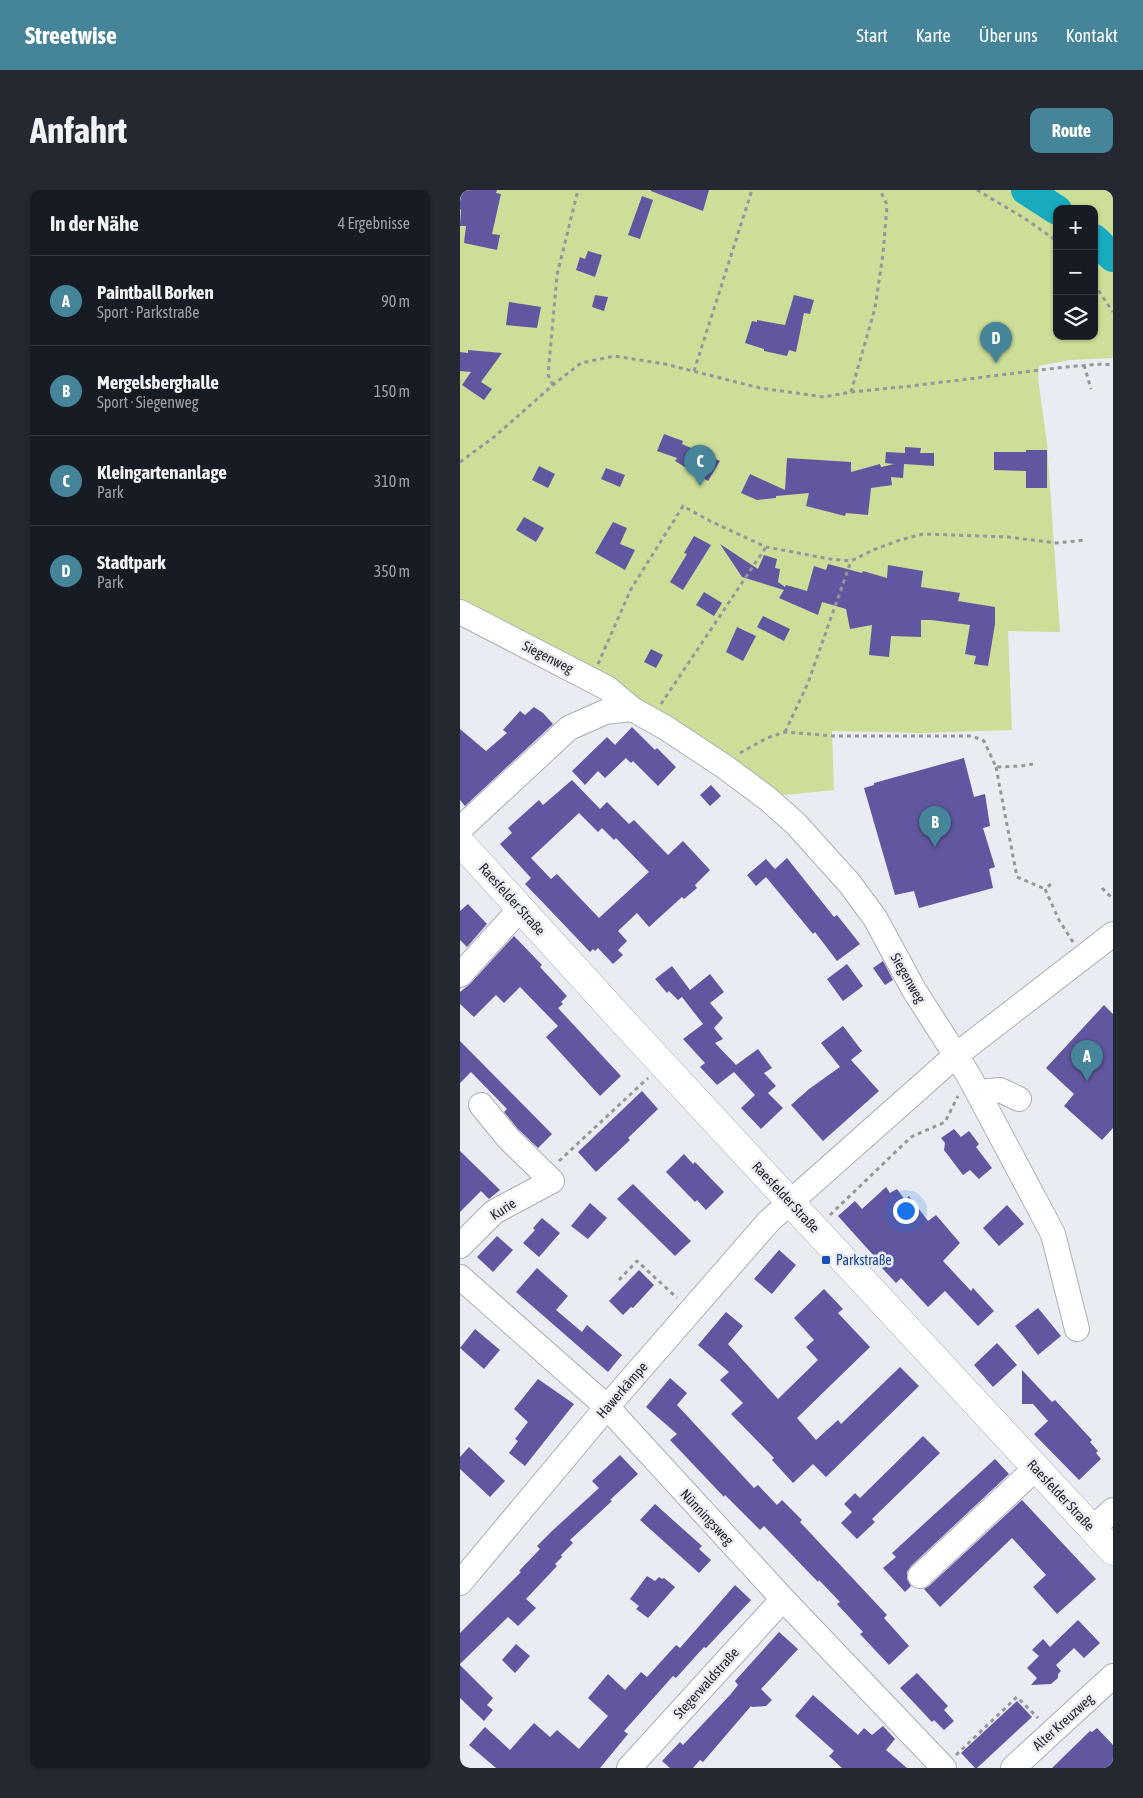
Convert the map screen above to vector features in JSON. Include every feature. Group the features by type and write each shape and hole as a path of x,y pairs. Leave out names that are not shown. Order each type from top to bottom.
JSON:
{"main road":[{"name":"Raesfelder Straße","path":"462,844 1113,1551"}],"street":[{"name":"Siegenweg","path":"460,612 607,688 641,714 724,767 796,824 850,884 875,918 914,990 973,1084 1053,1234 1078,1329"},
{"path":"462,844 570,728 605,712 641,714"},
{"path":"460,975 520,908"},
{"path":"790,1202 955,1056 1113,934"},
{"path":"973,1084 1000,1090 1019,1099"},
{"path":"481,1105 508,1138 552,1181"},
{"name":"Kurie","path":"460,1246 494,1212 552,1181"},
{"name":"Hawerkämpe","path":"460,1584 607,1407 768,1221 790,1202"},
{"name":"Nünningsweg","path":"460,1277 607,1407 783,1599 943,1768"},
{"path":"920,1576 1036,1468"},
{"path":"1092,1529 1113,1510"},
{"name":"Stegerwaldstraße","path":"629,1768 783,1599"},
{"name":"Alter Kreuzweg","path":"1013,1768 1113,1676"}],"path":[{"path":"553,386 548,375 556,275 578,190"},
{"path":"694,371 752,190"},
{"path":"851,392 875,308 887,205 880,190"},
{"path":"977,190 1053,237"},
{"path":"1098,290 1113,312"},
{"path":"460,462 494,437 581,363 614,356 665,364 760,388 824,397 851,392 1084,365 1113,365"},
{"path":"1084,365 1091,390"},
{"path":"591,679 631,589 683,506 766,547 804,555 851,561 873,550 923,534 1008,537 1056,543 1086,540"},
{"path":"641,714 685,666 766,547"},
{"path":"785,732 808,684 851,561"},
{"path":"724,767 734,756 767,738 785,732 842,736 972,736 984,741 996,767 1017,877 1045,889 1059,920 1076,947"},
{"path":"996,767 1033,764"},
{"path":"1045,889 1051,884"},
{"path":"1102,888 1113,899"},
{"path":"552,1181 557,1163 663,1064"},
{"path":"815,1229 911,1137 945,1122 973,1084"},
{"path":"619,1280 637,1261 691,1310"},
{"path":"943,1768 1017,1697 1052,1733"}],"green space":[{"path":"460,190 1113,190 1113,358 1070,360 1039,366 1038,378 1047,443 1060,632 1008,631 1012,730 921,733 832,731 834,790 775,796 460,606"}],"building":[{"path":"462,190 497,190 496,193 501,194 492,234 500,235 497,250 464,243 466,226 460,226"},
{"path":"651,190 709,190 703,211"},
{"path":"642,196 653,200 640,239 628,235"},
{"path":"588,251 602,255 595,277 576,270 580,257 585,259"},
{"path":"595,295 608,297 604,311 592,307"},
{"path":"794,295 814,300 810,314 804,313 796,352 789,350 787,356 764,351 764,349 745,343 752,321 757,322 757,320 785,325"},
{"path":"509,302 541,307 537,328 506,325"},
{"path":"468,350 502,353 481,382 492,389 484,400 462,385 471,372 460,371 460,352 468,353"},
{"path":"664,434 683,441 682,444 720,461 708,481 675,461 677,458 657,451"},
{"path":"905,447 921,448 920,453 934,453 934,466 904,464 903,478 891,477 892,485 871,488 868,515 846,513 845,516 806,506 809,493 757,500 741,493 750,474 785,490 787,458 851,462 851,472 880,464 881,467 894,464 885,463 886,452 905,453"},
{"path":"1026,450 1047,450 1047,488 1026,488 1026,471 994,470 994,452 1026,452"},
{"path":"539,466 555,474 548,488 532,480"},
{"path":"606,468 625,475 620,487 601,479"},
{"path":"524,517 544,528 536,542 516,530"},
{"path":"613,522 627,528 620,544 635,550 625,570 595,553"},
{"path":"694,536 711,545 683,590 670,582 687,554 684,553"},
{"path":"720,544 758,569 764,555 777,559 775,568 780,569 778,582 785,587 786,585 807,591 814,566 826,570 828,564 887,578 888,565 923,571 921,587 960,593 958,601 995,607 995,624 988,666 974,664 976,656 965,654 970,625 931,620 921,620 921,637 891,636 889,657 869,655 872,625 850,629 846,609 822,602 818,615 779,598 784,590 742,577"},
{"path":"704,592 722,603 714,616 696,605"},
{"path":"763,616 790,629 784,641 757,627"},
{"path":"737,627 756,636 743,661 726,652"},
{"path":"651,649 663,655 656,668 644,662"},
{"path":"534,707 543,713 553,724 465,806 460,800 460,729 486,751 507,733 503,730 520,711 525,715"},
{"path":"632,727 655,750 657,748 676,767 658,786 633,761 631,763 626,758 605,778 598,771 585,785 572,771 607,737 615,745"},
{"path":"964,758 974,797 985,794 990,826 983,828 995,867 989,869 993,888 919,908 914,891 895,895 864,788 874,785 874,783"},
{"path":"572,780 600,809 607,802 629,824 634,820 668,855 683,841 710,870 695,885 697,888 684,899 682,897 649,927 637,913 618,931 627,941 618,950 623,955 613,964 598,948 590,952 525,884 531,878 500,844 512,833 508,828 539,800 543,805","holes":["579,813 598,832 602,828 614,840 616,838 649,872 599,918 557,874 551,879 531,858"]},
{"path":"711,785 721,796 710,806 700,795"},
{"path":"787,858 834,917 837,915 860,944 837,961 815,932 813,934 766,877 756,886 747,875 766,859 775,869"},
{"path":"468,904 487,924 467,947 460,940 460,911"},
{"path":"514,936 542,965 540,967 567,996 561,1002 563,1004 558,1008 621,1076 600,1096 546,1037 558,1026 520,987 504,1003 496,995 474,1017 460,1004 460,992 470,984"},
{"path":"883,961 893,980 885,985 873,968"},
{"path":"847,964 863,986 843,1001 827,979"},
{"path":"672,966 690,990 684,995 710,974 724,992 710,1003 723,1018 714,1028 723,1039 715,1043 736,1065 758,1049 772,1068 764,1073 776,1086 768,1093 783,1108 761,1129 741,1108 755,1095 734,1072 717,1085 700,1067 705,1063 683,1039 703,1024 682,997 678,1000 669,991 667,993 655,979"},
{"path":"1104,1005 1113,1014 1113,1128 1102,1140 1064,1106 1074,1094 1046,1068"},
{"path":"843,1026 862,1051 851,1060 879,1091 823,1141 791,1105 809,1089 840,1067 821,1043"},
{"path":"460,1041 552,1134 538,1148 504,1112 507,1109 471,1072 460,1083"},
{"path":"642,1091 658,1109 628,1138 630,1140 596,1172 578,1152"},
{"path":"954,1129 961,1137 969,1131 979,1144 976,1147 992,1168 979,1179 970,1170 963,1175 944,1150 945,1143 941,1138"},
{"path":"460,1151 500,1190 489,1199 481,1191 460,1212"},
{"path":"684,1154 693,1164 695,1162 724,1192 706,1210 697,1200 695,1202 666,1172"},
{"path":"633,1184 691,1241 675,1256 617,1199"},
{"path":"886,1187 890,1193 897,1189 905,1200 909,1196 928,1221 936,1215 960,1243 943,1261 971,1291 973,1288 994,1311 978,1326 945,1291 928,1307 901,1278 896,1283 838,1216 855,1201 862,1209"},
{"path":"590,1203 607,1218 588,1239 571,1226"},
{"path":"1007,1205 1024,1224 999,1246 983,1228"},
{"path":"542,1218 560,1233 539,1257 523,1243 535,1230 533,1228"},
{"path":"497,1236 513,1250 493,1272 477,1257"},
{"path":"779,1250 796,1265 772,1294 754,1279"},
{"path":"537,1268 568,1296 556,1310 582,1332 587,1325 622,1355 608,1372 516,1292"},
{"path":"639,1270 654,1285 633,1308 631,1307 623,1315 609,1301"},
{"path":"824,1289 843,1309 838,1313 870,1347 797,1418 816,1440 838,1420 841,1424 900,1367 919,1386 826,1477 813,1464 793,1483 772,1460 774,1458 731,1414 743,1403 720,1380 729,1372 698,1345 726,1312 743,1326 728,1344 778,1399 818,1360 806,1347 814,1340 794,1318"},
{"path":"1038,1308 1061,1336 1038,1355 1015,1326"},
{"path":"475,1329 500,1350 484,1369 460,1348"},
{"path":"997,1343 1017,1365 993,1387 974,1365"},
{"path":"1022,1370 1052,1402 1055,1400 1092,1440 1090,1442 1098,1451 1096,1453 1101,1459 1079,1480 1034,1434 1048,1421 1033,1404 1022,1404"},
{"path":"670,1378 687,1393 677,1405 754,1488 758,1485 777,1505 782,1500 802,1520 800,1522 887,1615 884,1618 909,1646 889,1665 860,1634 863,1632 837,1604 840,1602 819,1580 818,1582 764,1526 760,1530 725,1495 724,1497 670,1440 677,1434 646,1407"},
{"path":"538,1379 574,1404 525,1466 509,1453 518,1441 515,1439 528,1422 514,1409"},
{"path":"923,1436 940,1453 872,1519 875,1522 857,1539 841,1523 852,1512 844,1504 855,1493 860,1498"},
{"path":"469,1447 505,1481 490,1497 460,1469 460,1457"},
{"path":"620,1455 638,1474 570,1540 573,1543 561,1555 562,1557 555,1564 557,1566 526,1599 536,1608 518,1626 508,1617 460,1664 460,1633 521,1572 519,1571 540,1549 537,1546 599,1488 592,1481"},
{"path":"995,1459 1009,1474 911,1566 907,1572 907,1579 911,1586 905,1592 883,1568 896,1557 892,1553"},
{"path":"1022,1500 1096,1579 1057,1614 1033,1587 1046,1575 1012,1538 940,1607 924,1589"},
{"path":"655,1504 702,1546 699,1549 711,1560 699,1573 640,1520"},
{"path":"647,1576 655,1581 659,1577 664,1578 675,1587 648,1618 636,1609 639,1606 630,1599"},
{"path":"735,1585 751,1600 676,1678 673,1676 624,1731 628,1734 600,1768 496,1768 469,1745 485,1727 510,1750 534,1723 550,1737 557,1730 579,1749 608,1716 588,1698 608,1674 625,1690 641,1672 647,1677 676,1645 680,1648"},
{"path":"1078,1620 1100,1643 1084,1658 1074,1648 1056,1665 1061,1671 1058,1674 1058,1678 1051,1684 1031,1685 1037,1678 1027,1668 1039,1656 1032,1650 1043,1639 1050,1647"},
{"path":"779,1632 798,1649 761,1689 772,1700 766,1706 751,1706 703,1762 700,1760 693,1768 670,1768 662,1761 680,1742 683,1745 730,1695 738,1685 735,1681"},
{"path":"516,1644 530,1656 515,1673 502,1660"},
{"path":"460,1665 493,1698 487,1705 493,1710 484,1721 460,1698"},
{"path":"917,1673 948,1706 944,1710 954,1721 944,1730 934,1720 932,1722 900,1688"},
{"path":"813,1695 858,1735 864,1728 872,1735 883,1726 895,1739 886,1750 907,1768 842,1768 829,1756 834,1751 795,1716"},
{"path":"1017,1701 1032,1717 975,1768 961,1753"},
{"path":"1097,1728 1113,1745 1113,1763 1108,1768 1052,1768 1090,1731 1092,1732"}],"waterway":[{"path":"1026,190 1053,207"},
{"path":"1098,243 1113,257"}],"place":[{"name":"Stadtpark","path":"996,363"},
{"name":"Kleingartenanlage","path":"700,486"},
{"name":"Mergelsberghalle","path":"935,847"},
{"name":"Paintball Borken","path":"1087,1081"},
{"name":"Parkstraße","path":"826,1260"}]}
